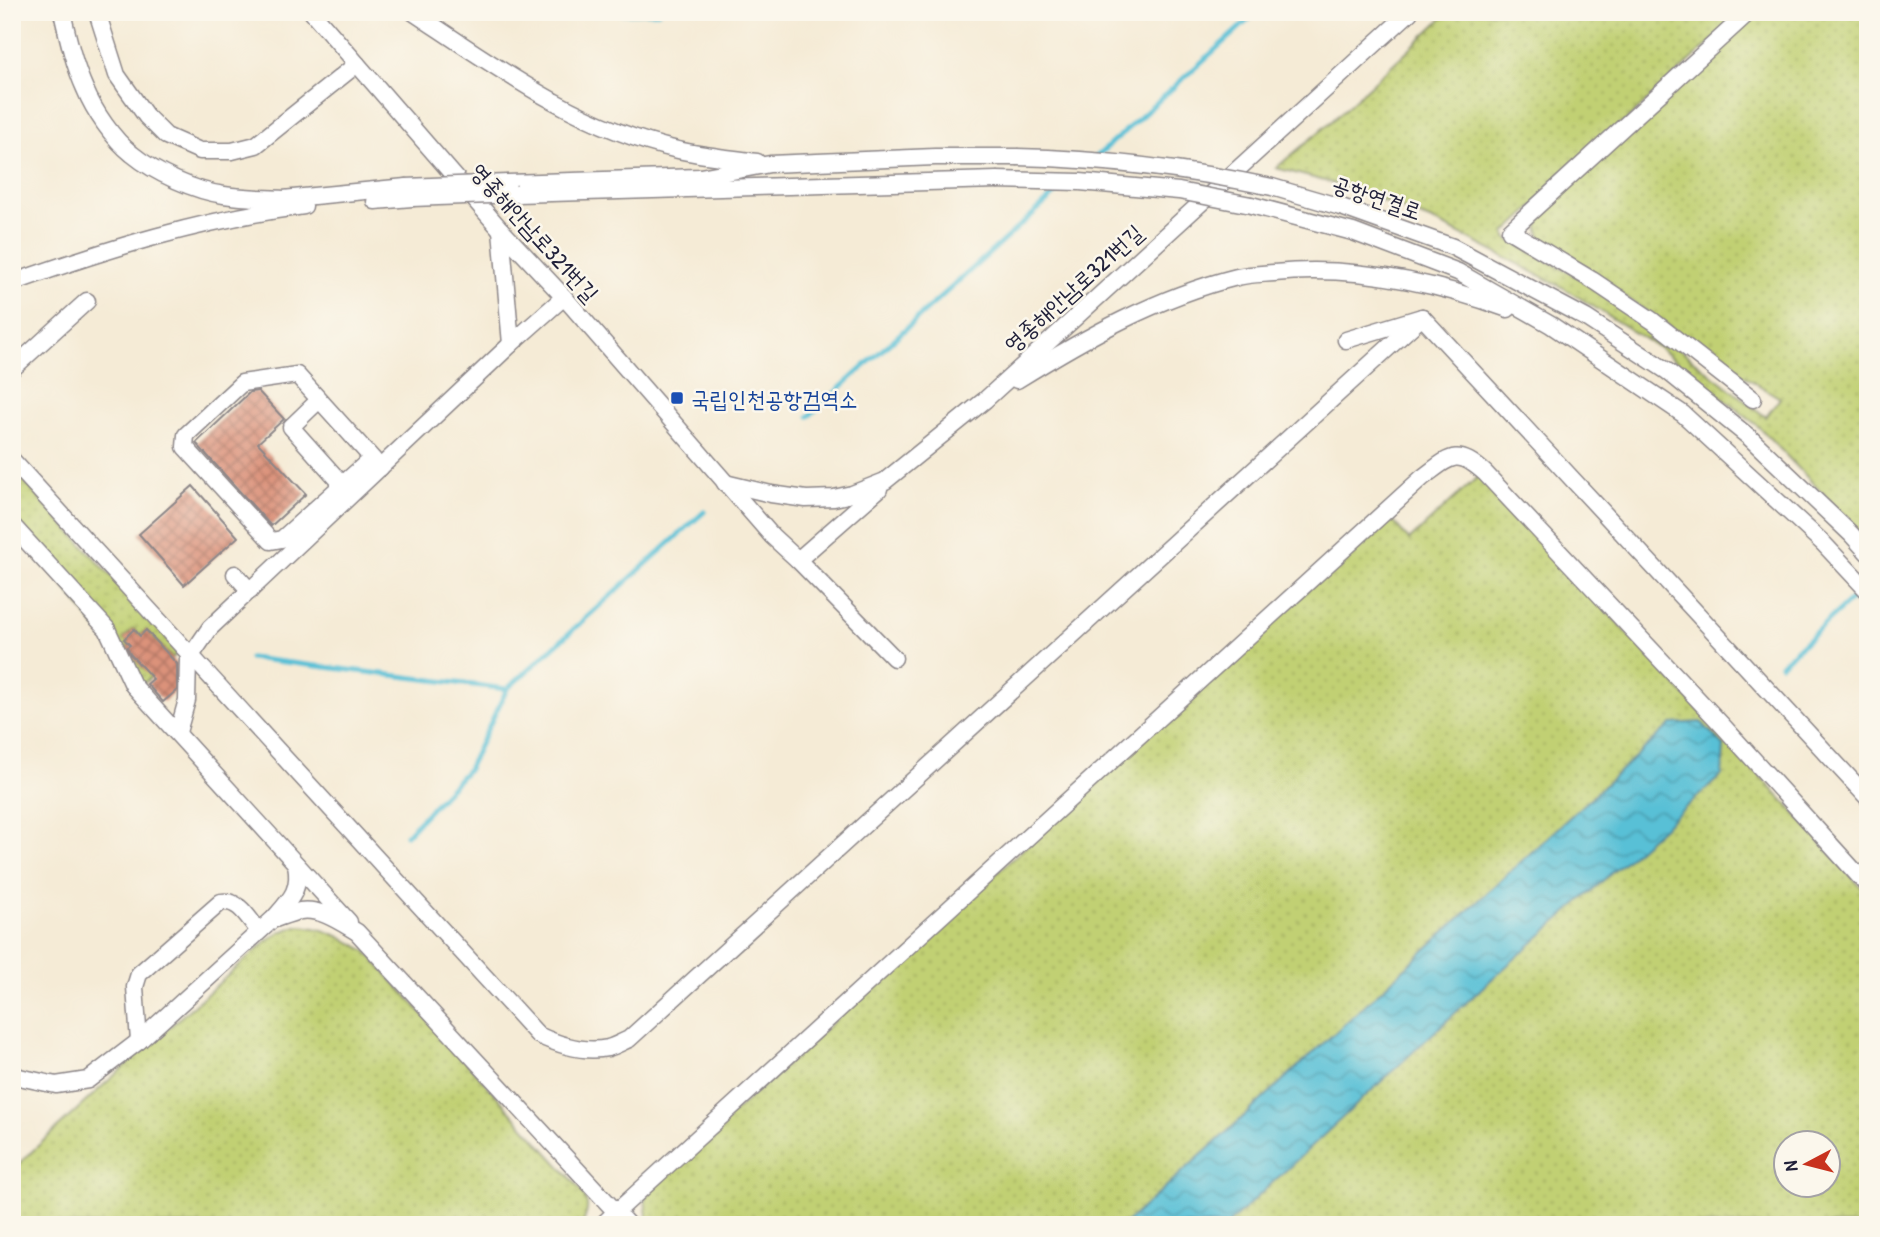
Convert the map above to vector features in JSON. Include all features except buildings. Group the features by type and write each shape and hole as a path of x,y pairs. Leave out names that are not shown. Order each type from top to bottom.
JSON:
{"street":[{"path":"61,12 85,91 103,121 131,153 155,169 187,184 222,195 283,199 513,188 700,177 770,164"},
{"path":"97,12 117,75 145,116 166,136 200,150 232,151 256,145 357,64"},
{"name":"영종해안남로321번길","path":"312,12 772,537 894,658"},
{"path":"413,12 532,90 580,116 678,150 770,164"},
{"name":"영종해안남로321번길","path":"724,483 806,499 834,498 871,488 885,481 985,400 1410,12"},
{"path":"1749,12 1510,231 1653,320 1753,399"},
{"name":"공항연결로","path":"770,164 935,157 1063,158 1135,163 1212,174 1272,187 1344,208 1453,247 1586,318 1667,371 1749,437 1868,553"},
{"name":"공항연결로","path":"513,188 997,180 1080,182 1179,191 1251,205 1353,232 1458,272 1551,325 1683,414 1823,543 1868,591"},
{"path":"12,284 85,257 225,219 409,192"},
{"path":"501,230 511,344"},
{"path":"985,400 1079,342 1135,313 1190,291 1240,276 1297,270 1348,271 1388,277 1438,286 1551,325"},
{"path":"177,732 187,700 188,660 211,628 347,490 564,297"},
{"path":"12,369 87,301"},
{"path":"1346,340 1422,317"},
{"path":"12,460 538,1035 559,1044 607,1048 629,1039 1422,317"},
{"path":"1422,317 1868,797"},
{"path":"347,490 282,539 271,541 185,447 186,435 242,383 297,375 376,463"},
{"path":"319,400 291,427 347,490"},
{"path":"602,1225 1384,512 1446,459 1461,457 1471,460 1485,473 1723,726 1868,886"},
{"path":"798,560 902,469"},
{"path":"12,525 107,629 133,685 628,1225"},
{"path":"235,574 250,591"},
{"path":"12,1072 19,1077 56,1085 88,1080 139,1041 272,920 294,894 299,879 296,864"},
{"path":"139,1041 135,988 138,974 221,902 230,901 237,904 259,931"},
{"path":"272,920 298,911 312,911 357,932"}],"green space":[{"path":"1449,12 1743,12 1505,233 1506,238 1581,279 1638,317 1766,417 1780,398 1713,357 1591,273 1549,248 1538,227 1541,212 1754,12 1868,12 1868,541 1759,427 1659,348 1564,288 1442,225 1351,188 1276,168 1333,120"},
{"path":"12,468 180,651 172,658 146,630 140,636 134,629 124,638 130,645 126,649 153,675 141,686 12,519"},
{"path":"1480,475 1868,895 1868,1225 648,1225 645,1199 651,1188 1389,516 1409,540"},
{"path":"296,926 324,930 366,951 576,1184 587,1203 587,1213 582,1225 12,1225 12,1170 269,939"}],"water":[{"path":"1701,722 1724,746 1722,775 1483,987 1227,1225 1123,1225 1671,724"}],"waterway":[{"path":"492,17 658,12"},
{"path":"1225,12 1255,14"},
{"path":"1095,158 1257,12"},
{"path":"809,416 1064,186"},
{"path":"406,835 468,769 507,689 704,512"},
{"path":"1781,664 1855,596"},
{"path":"250,658 507,689"}],"place":[{"name":"국립인천공항검역소","path":"677,398"}]}
